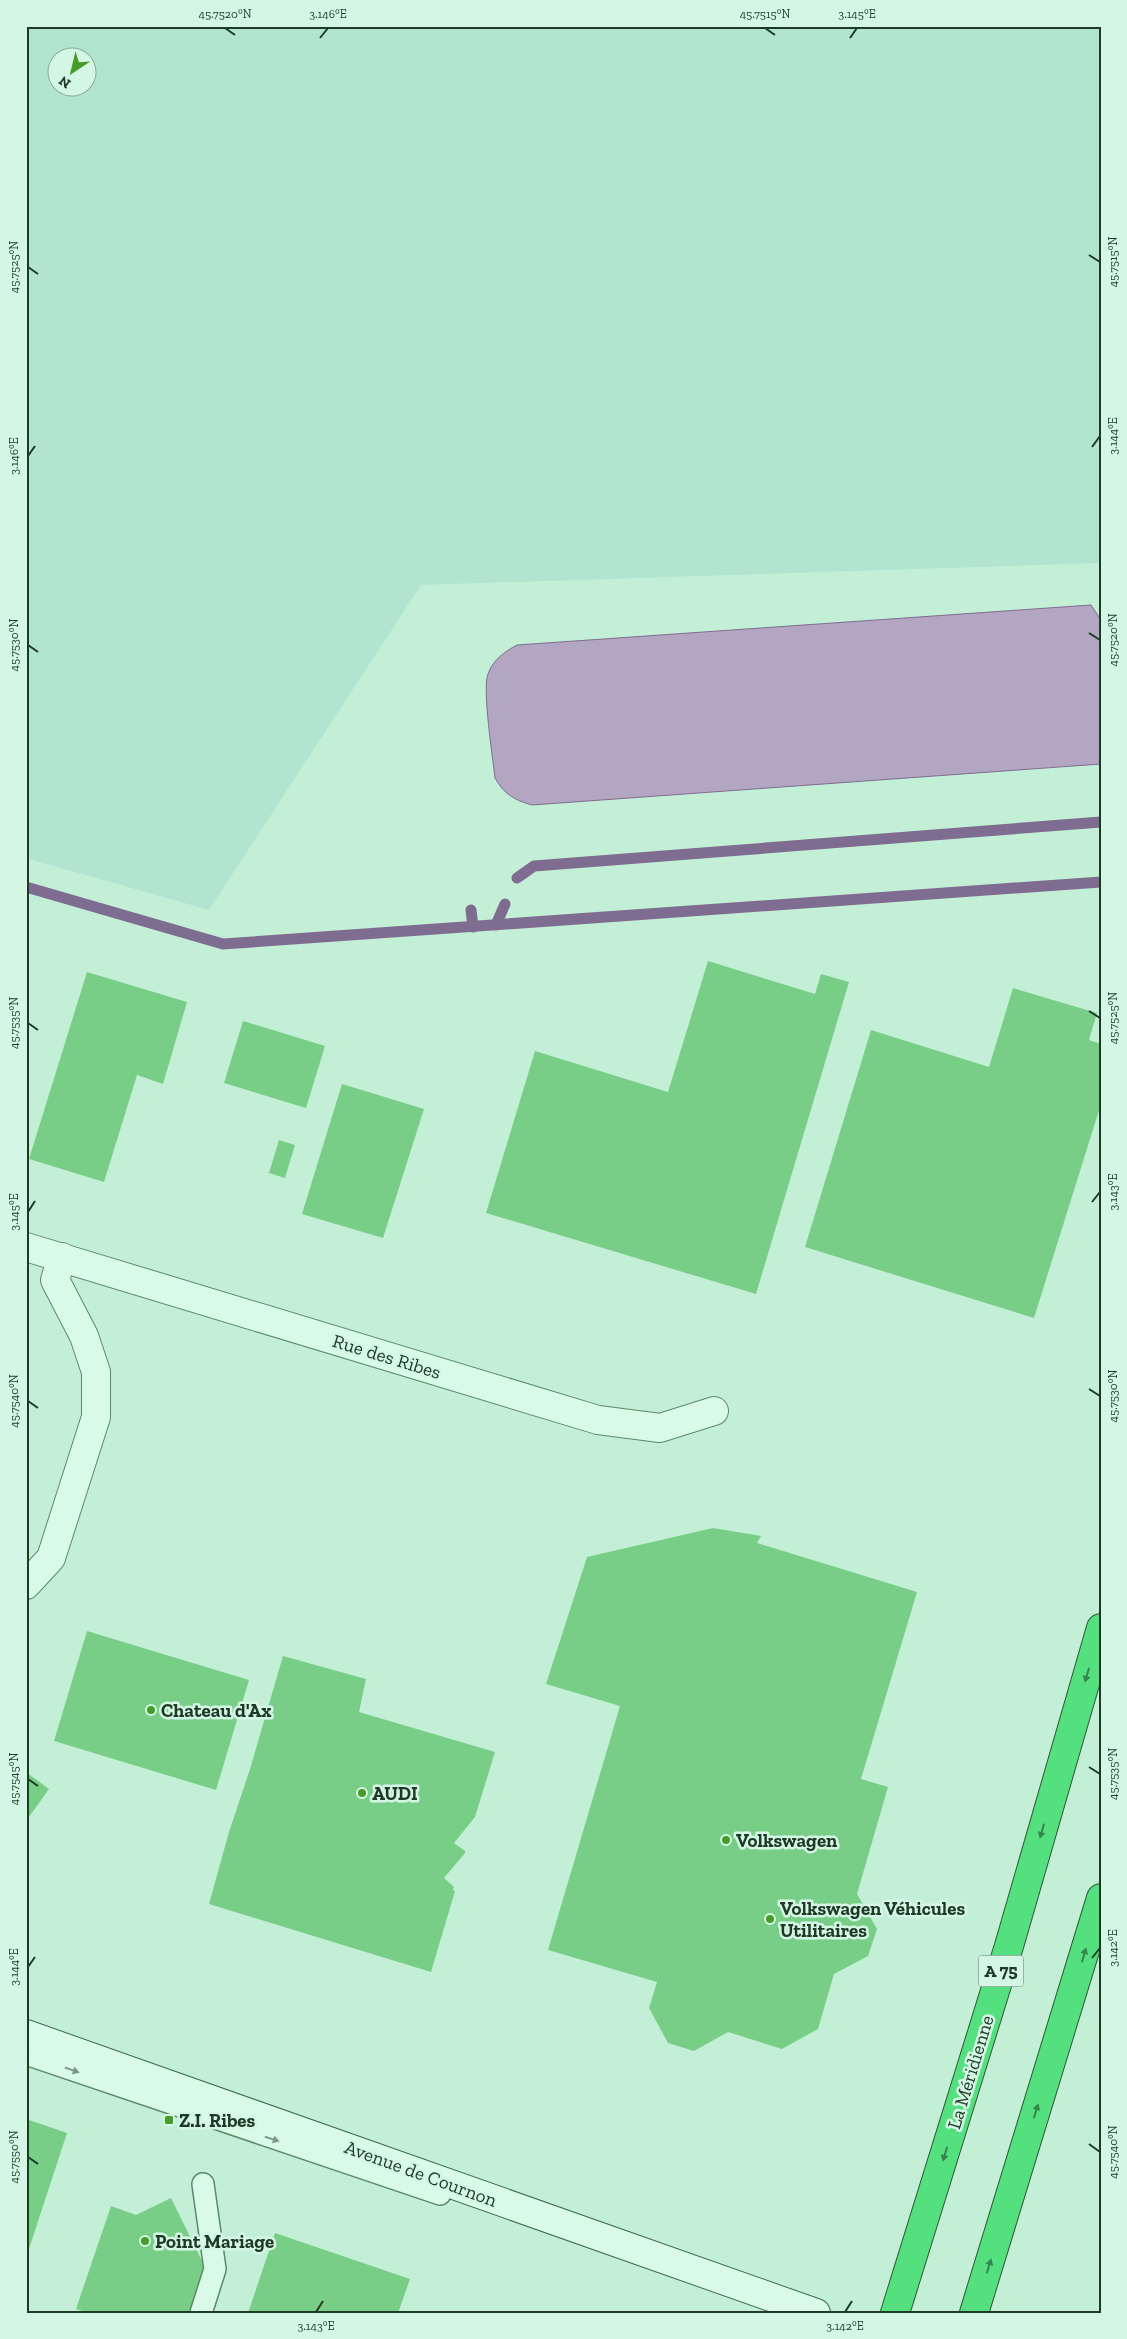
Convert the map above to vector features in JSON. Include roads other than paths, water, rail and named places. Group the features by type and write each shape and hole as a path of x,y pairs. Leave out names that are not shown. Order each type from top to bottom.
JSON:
{"highway":[{"name":"La Méridienne","path":"895,2313 1009,1946 1101,1628"},
{"path":"974,2313 1101,1898"}],"street":[{"name":"Rue des Ribes","path":"26,1247 598,1420 660,1428 714,1411"},
{"path":"26,1585 51,1558 96,1417 96,1372 84,1336 55,1280 62,1258"},
{"name":"Avenue de Cournon","path":"26,2034 796,2310"}],"lane":[{"path":"26,2054 683,2278 796,2310"},
{"path":"201,2313 215,2269 203,2184"}],"waterway":[{"path":"517,878 534,866 1101,822"},
{"path":"26,887 223,944 1101,882"},
{"path":"496,925 505,904"},
{"path":"471,910 473,927"}],"place":[{"name":"Chateau d'Ax","path":"151,1710"},
{"name":"AUDI","path":"362,1793"},
{"name":"Volkswagen","path":"726,1840"},
{"name":"Volkswagen Véhicules Utilitaires","path":"770,1919"},
{"name":"Z.I. Ribes","path":"169,2120"},
{"name":"Point Mariage","path":"145,2241"}]}
